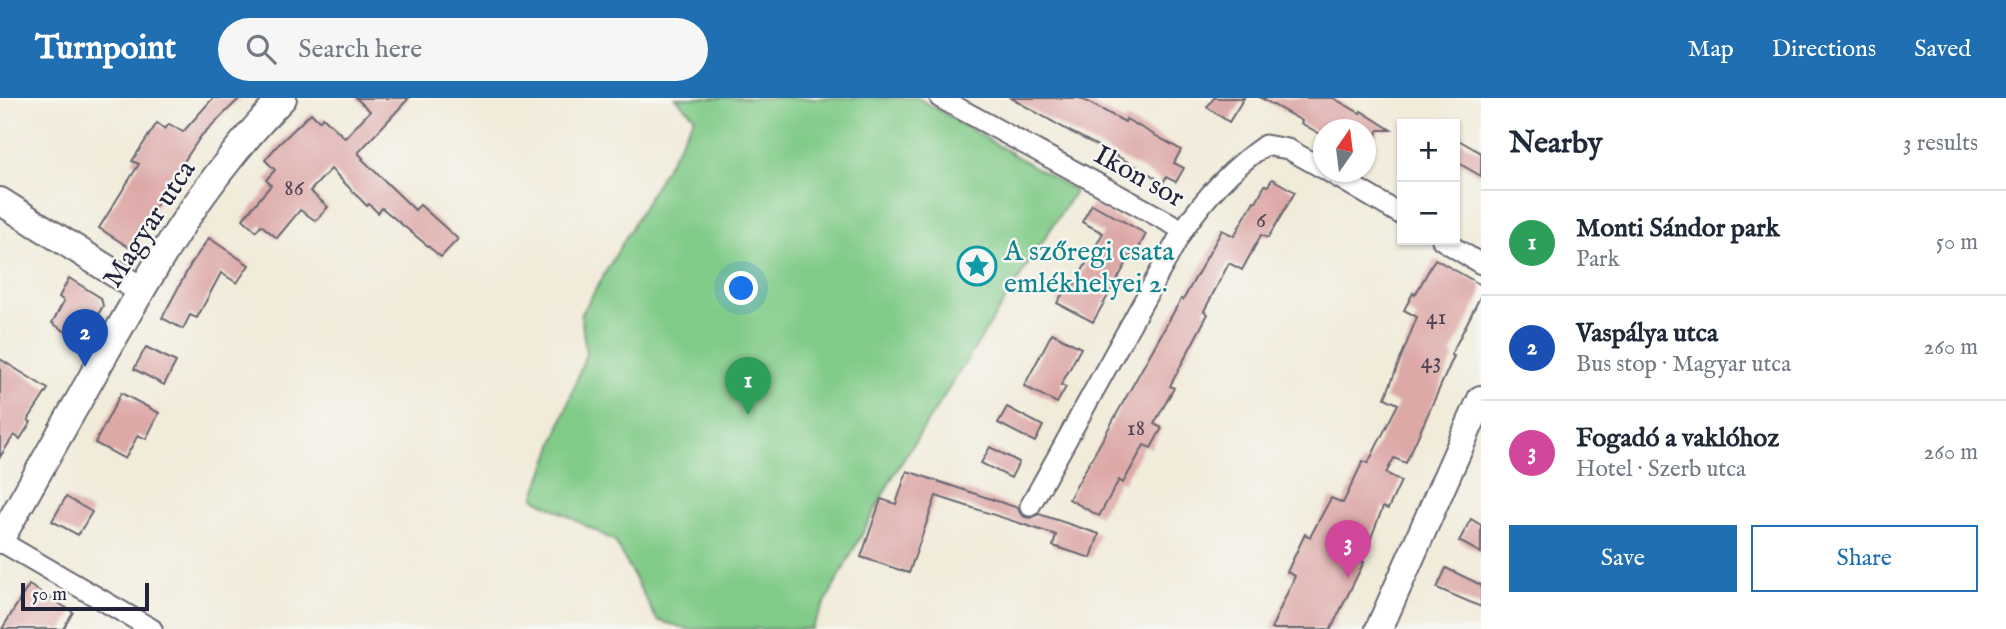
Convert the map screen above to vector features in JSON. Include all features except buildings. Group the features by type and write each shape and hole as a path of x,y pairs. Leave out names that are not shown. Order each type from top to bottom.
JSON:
{"street":[{"name":"Magyar utca","path":"0,541 178,227 252,130 283,98"},
{"name":"Ikon sor","path":"940,98 1183,230 1030,506"},
{"path":"1183,230 1195,212 1229,176 1265,145 1289,149 1313,163"},
{"path":"1346,182 1397,212"},
{"path":"0,201 141,290"},
{"path":"1450,245 1481,264"},
{"path":"1378,629 1481,399"},
{"path":"0,541 152,629"}],"green space":[{"path":"676,98 918,98 1075,191 893,476 811,629 687,629 657,620 615,541 534,498 586,354 581,315 695,117"}],"place":[{"name":"A szőregi csata emlékhelyei 2.","path":"977,266"},
{"name":"Vaspálya utca","path":"85,367"},
{"name":"Monti Sándor park","path":"748,415"},
{"name":"Fogadó a vaklóhoz","path":"1348,578"}]}
